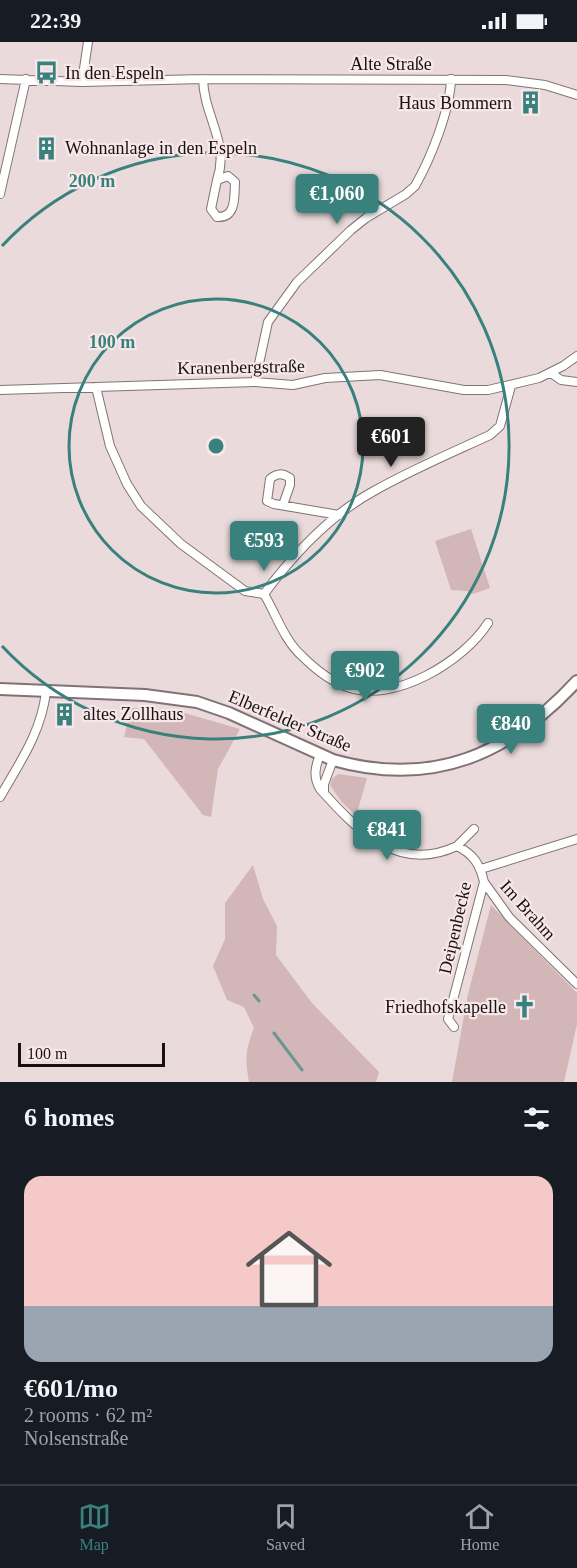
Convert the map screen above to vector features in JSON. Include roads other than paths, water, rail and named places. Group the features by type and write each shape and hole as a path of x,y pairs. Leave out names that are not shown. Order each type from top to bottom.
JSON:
{"main road":[{"name":"Elberfelder Straße","path":"0,689 145,695 197,702 230,713 333,760 350,765 388,770 428,767 458,761 490,750 541,718 577,681"}],"street":[{"path":"82,82 88,42"},
{"name":"Alte Straße","path":"0,79 82,82 203,79 506,80 545,85 577,95"},
{"path":"0,194 26,79"},
{"path":"203,79 207,109 222,153 222,164 217,180 211,209 213,214 221,218 231,212 235,182 228,176 217,180"},
{"path":"255,382 268,322 297,282 346,234 415,186 445,114 450,95 450,79"},
{"name":"Kranenbergstraße","path":"0,390 255,382 292,385 325,378 380,375 464,390 488,390 530,382 551,373 577,356"},
{"path":"551,373 561,380 577,382"},
{"path":"264,594 285,566 339,515 373,491 490,435 500,426 511,386"},
{"path":"96,387 110,446 127,484 141,506 181,544 245,591 264,594"},
{"path":"283,505 339,515"},
{"path":"264,594 292,645 301,656 339,684 357,689 385,689 417,680 452,660 479,637 488,622"},
{"path":"0,797 34,737 43,715 46,692"},
{"path":"320,755 315,772 316,782 324,793 363,831 390,849 419,856 441,853 457,846 474,829"},
{"path":"324,793 324,784 333,760"},
{"path":"457,846 477,860 481,869 577,839"},
{"name":"Deipenbecke","path":"454,1027 448,1019 484,882 481,869"},
{"name":"Im Brahm","path":"484,882 509,917 577,984"}],"waterway":[{"path":"254,995 259,1001"},
{"path":"274,1033 302,1070"}],"place":[{"name":"In den Espeln","path":"47,73"},
{"name":"Haus Bommern","path":"530,103"},
{"name":"Wohnanlage in den Espeln","path":"47,148"},
{"name":"altes Zollhaus","path":"65,714"},
{"name":"Friedhofskapelle","path":"524,1007"}]}
